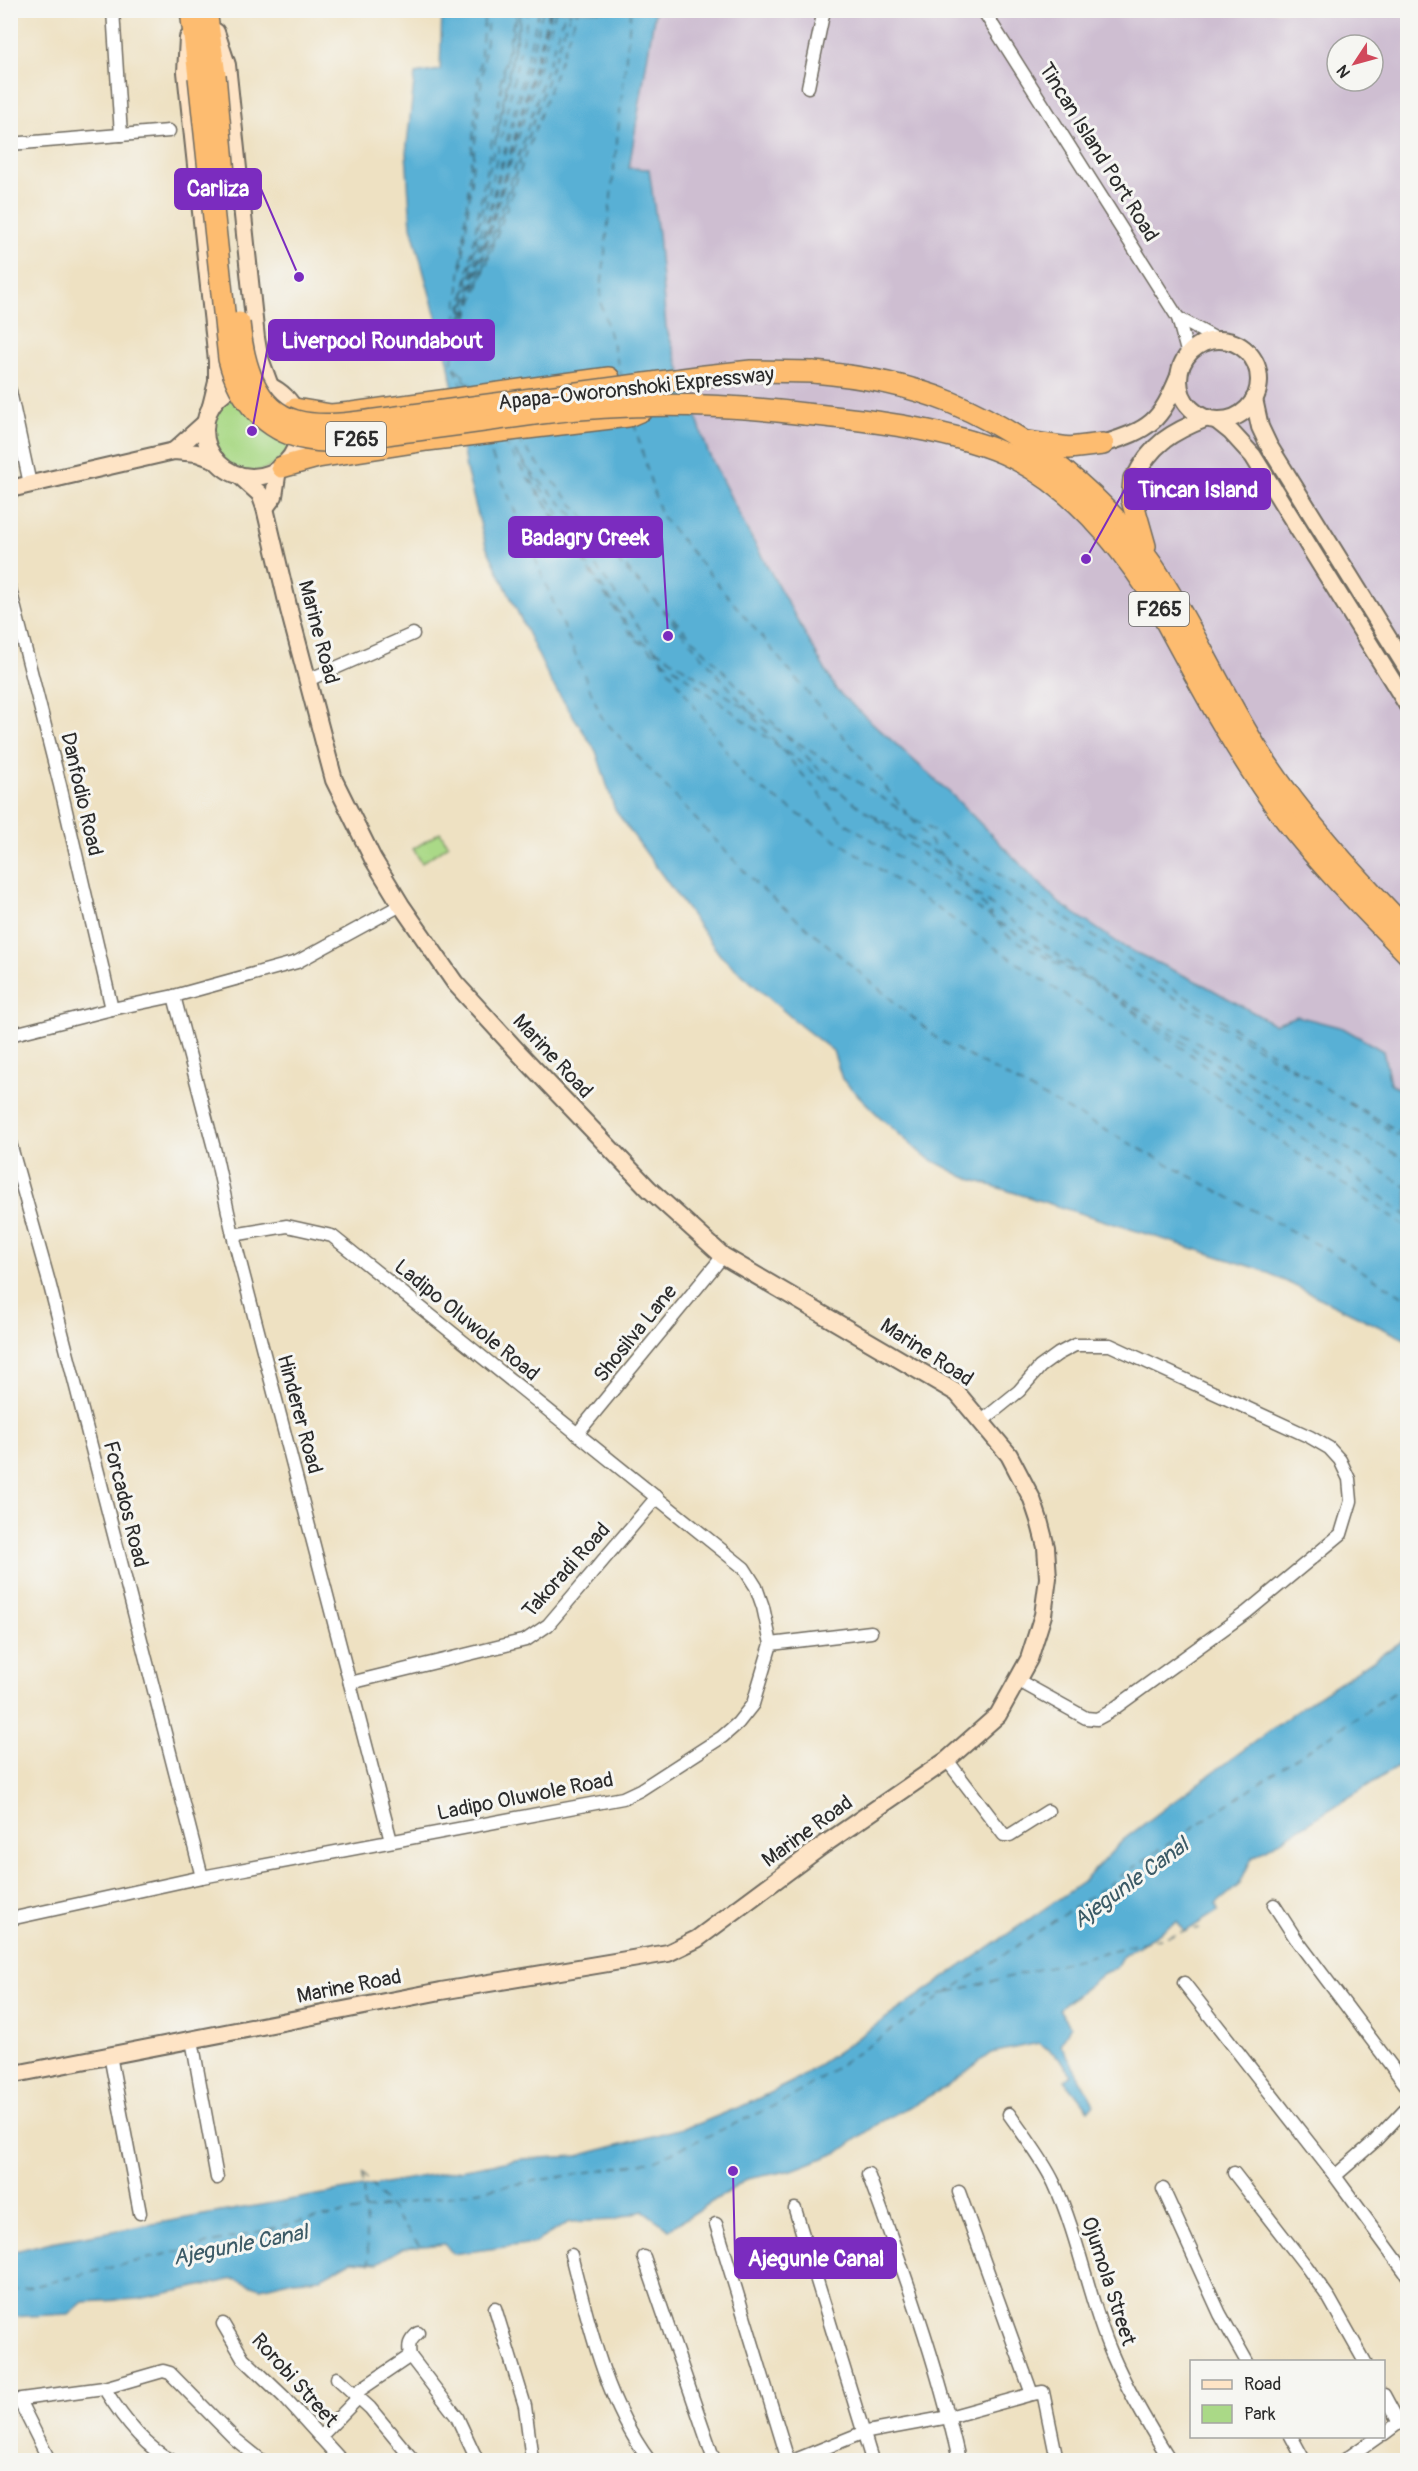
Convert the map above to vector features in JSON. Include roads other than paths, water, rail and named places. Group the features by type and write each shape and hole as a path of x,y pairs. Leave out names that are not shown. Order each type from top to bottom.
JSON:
{"highway":[{"name":"Apapa-Oworonshoki Expressway","path":"190,10 207,76 241,343 255,387 270,406 295,421 321,425 752,371 813,372 878,380 947,400 992,422 1057,466 1089,493 1120,524 1151,564 1189,626 1255,746 1337,856 1407,931"},
{"name":"Apapa-Oworonshoki Expressway","path":"207,10 207,76 229,359 244,396 252,408 267,421 293,436 328,441 544,413 627,405 741,407 843,417 956,437 987,446 1015,458 1062,490 1111,538 1134,567 1238,750 1286,819 1326,867 1407,954"},
{"path":"295,409 331,415 628,376 650,383"},
{"path":"280,468 299,460 427,440 628,416 656,405"},
{"path":"1022,441 1069,448 1103,444"},
{"path":"1134,479 1132,500 1151,564"}],"street":[{"path":"113,10 121,135"},
{"path":"190,10 186,72 217,361 217,382 205,423 208,447 223,467 239,475 257,477 280,468 293,453 297,445 299,427 295,409 284,395 270,386 253,382 237,385 222,393 211,406"},
{"path":"207,10 227,65 256,338 259,356 270,386"},
{"path":"808,87 824,10"},
{"name":"Tincan Island Port Road","path":"982,10 1178,318 1188,355"},
{"path":"10,144 169,131"},
{"name":"Tincan Island Port Road","path":"1178,318 1220,341"},
{"path":"1103,444 1136,432 1151,423 1166,407 1188,355 1206,343 1220,341 1239,347 1253,361 1258,380 1254,399 1260,427 1269,446 1407,670"},
{"path":"1179,375 1180,391 1188,405 1231,432 1253,456 1407,706"},
{"path":"10,391 30,484"},
{"path":"1134,479 1143,461 1171,434 1211,419 1238,415 1254,399"},
{"path":"174,451 205,423"},
{"path":"10,489 174,451 197,453 216,460"},
{"path":"265,508 274,496 280,468"},
{"name":"Marine Road","path":"10,2075 453,1989 668,1953 697,1939 822,1846 947,1760 998,1715 1018,1681 1037,1639 1043,1615 1048,1578 1046,1547 1032,1499 1009,1455 957,1393 723,1256 649,1189 455,983 401,905 373,859 334,780 265,508 260,494 239,475"},
{"name":"Danfodio Road","path":"10,589 63,796 112,1009"},
{"path":"308,680 412,634"},
{"path":"10,1035 174,996 297,962 401,905"},
{"name":"Hinderer Road","path":"174,996 215,1152 233,1235 391,1841"},
{"name":"Forcados Road","path":"10,1143 55,1304 202,1877"},
{"name":"Ladipo Oluwole Road","path":"10,1919 202,1877 608,1802 640,1790 722,1737 738,1723 753,1704 771,1644 756,1587 744,1568 333,1236 287,1226 233,1235"},
{"name":"Shosilva Lane","path":"577,1434 723,1256"},
{"path":"982,1421 1019,1390 1040,1367 1058,1354 1075,1345 1110,1345 1329,1448 1340,1460 1349,1479 1351,1501 1341,1534 1247,1612 1097,1719 1086,1718 1018,1681"},
{"name":"Takoradi Road","path":"350,1683 526,1640 548,1625 657,1497"},
{"path":"771,1644 871,1632"},
{"path":"947,1760 1004,1835 1010,1835 1048,1811"},
{"path":"1274,1905 1296,1939 1407,2088"},
{"path":"1184,1983 1335,2176 1407,2276"},
{"path":"192,2040 217,2178"},
{"path":"110,2055 140,2213"},
{"path":"1335,2176 1374,2142 1407,2106"},
{"name":"Ojumola Street","path":"1009,2114 1044,2164 1055,2185 1110,2350 1131,2396 1170,2460"},
{"path":"1234,2173 1306,2265 1329,2298 1364,2360"},
{"path":"868,2174 908,2282 949,2417 959,2460"},
{"path":"1164,2189 1220,2314 1246,2360"},
{"path":"959,2192 1032,2394"},
{"path":"795,2210 872,2460"},
{"path":"716,2224 788,2460"},
{"path":"571,2255 597,2349 616,2401 649,2460"},
{"path":"644,2257 714,2460"},
{"path":"495,2308 525,2406 532,2460"},
{"name":"Rorobi Street","path":"222,2324 243,2358 284,2397 341,2460"},
{"path":"418,2333 410,2339 408,2345 410,2356 456,2417 477,2460"},
{"path":"320,2437 356,2396 410,2356"},
{"path":"49,2460 20,2402 21,2399 104,2388 134,2378 167,2372 261,2460"},
{"path":"337,2378 370,2408 413,2460"},
{"path":"104,2388 123,2416 150,2445 171,2460"},
{"path":"795,2460 862,2433 949,2417 1043,2392 1057,2460"},
{"path":"1385,2397 1403,2419 1385,2432"},
{"path":"1292,2438 1304,2460"},
{"path":"1345,2460 1376,2438"}],"water":[{"path":"442,11 655,11 629,168 649,169 658,234 666,327 708,452 746,528 837,691 950,793 1059,903 1126,948 1204,985 1274,1024 1297,1016 1343,1028 1383,1051 1390,1083 1407,1094 1407,1340 1262,1270 964,1177 924,1156 842,1079 833,1051 720,955 615,810 596,751 551,682 486,546 466,469 448,360 411,226 406,153 415,74 440,70"},
{"path":"1407,1638 1407,1761 1252,1858 1239,1885 1216,1904 1218,1911 1185,1932 1177,1921 1123,1956 1116,1968 1104,1973 1059,2009 1070,2026 1061,2045 1094,2104 1089,2110 1065,2080 1071,2075 1061,2059 1039,2043 991,2053 944,2088 882,2121 839,2152 792,2170 748,2179 669,2229 642,2210 615,2220 569,2222 534,2243 453,2254 445,2244 403,2248 378,2263 351,2261 321,2278 293,2280 261,2288 234,2279 139,2299 83,2302 69,2314 11,2317 11,2252 51,2242 521,2159 577,2156 698,2124 747,2104 798,2079 1083,1882 1123,1840 1189,1790 1303,1706"}],"place":[{"name":"Carliza","path":"299,277"},
{"name":"Liverpool Roundabout","path":"252,431"},
{"name":"Tincan Island","path":"1086,559"},
{"name":"Badagry Creek","path":"668,636"},
{"name":"Ajegunle Canal","path":"733,2171"}]}
